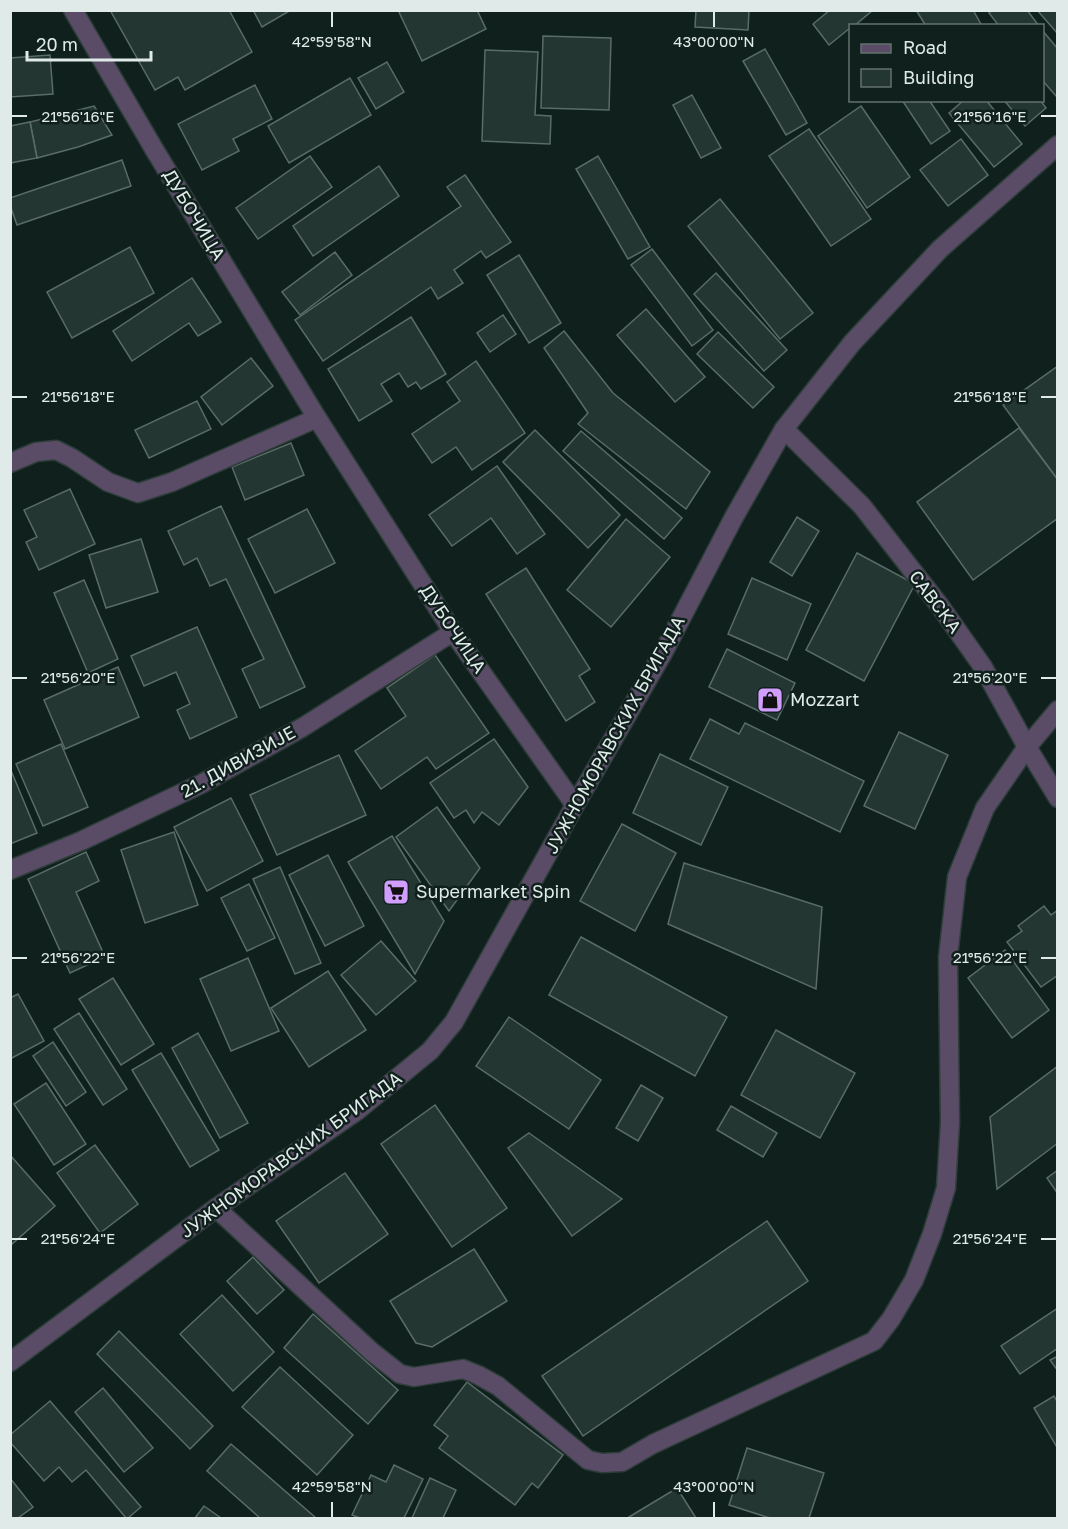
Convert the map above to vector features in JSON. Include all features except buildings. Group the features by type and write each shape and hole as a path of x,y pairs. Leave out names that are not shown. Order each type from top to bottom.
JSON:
{"street":[{"name":"ДУБОЧИЦА","path":"73,10 154,149 317,418 453,632 575,805"},
{"name":"ЈУЖНОМОРАВСКИХ БРИГАДА","path":"10,1362 216,1208 358,1110 430,1051 454,1022 663,653 734,517 784,429 852,343 940,249 1058,145"},
{"path":"10,463 36,452 56,450 108,482 138,493 171,482 317,418"},
{"name":"САВСКА","path":"784,429 862,506 940,606 983,667 1058,798"},
{"name":"21. ДИВИЗИЈЕ","path":"10,870 81,841 201,784 303,727 453,632"},
{"path":"216,1208 372,1352 400,1374 414,1377 463,1370 478,1374 498,1386 588,1460 602,1463 621,1462 653,1444 874,1341 891,1319 914,1280 932,1234 946,1188 950,1122 948,957 957,877 986,808 1027,747 1058,710"}],"place":[{"name":"Mozzart","path":"770,700"},
{"name":"Supermarket Spin","path":"396,892"}]}
